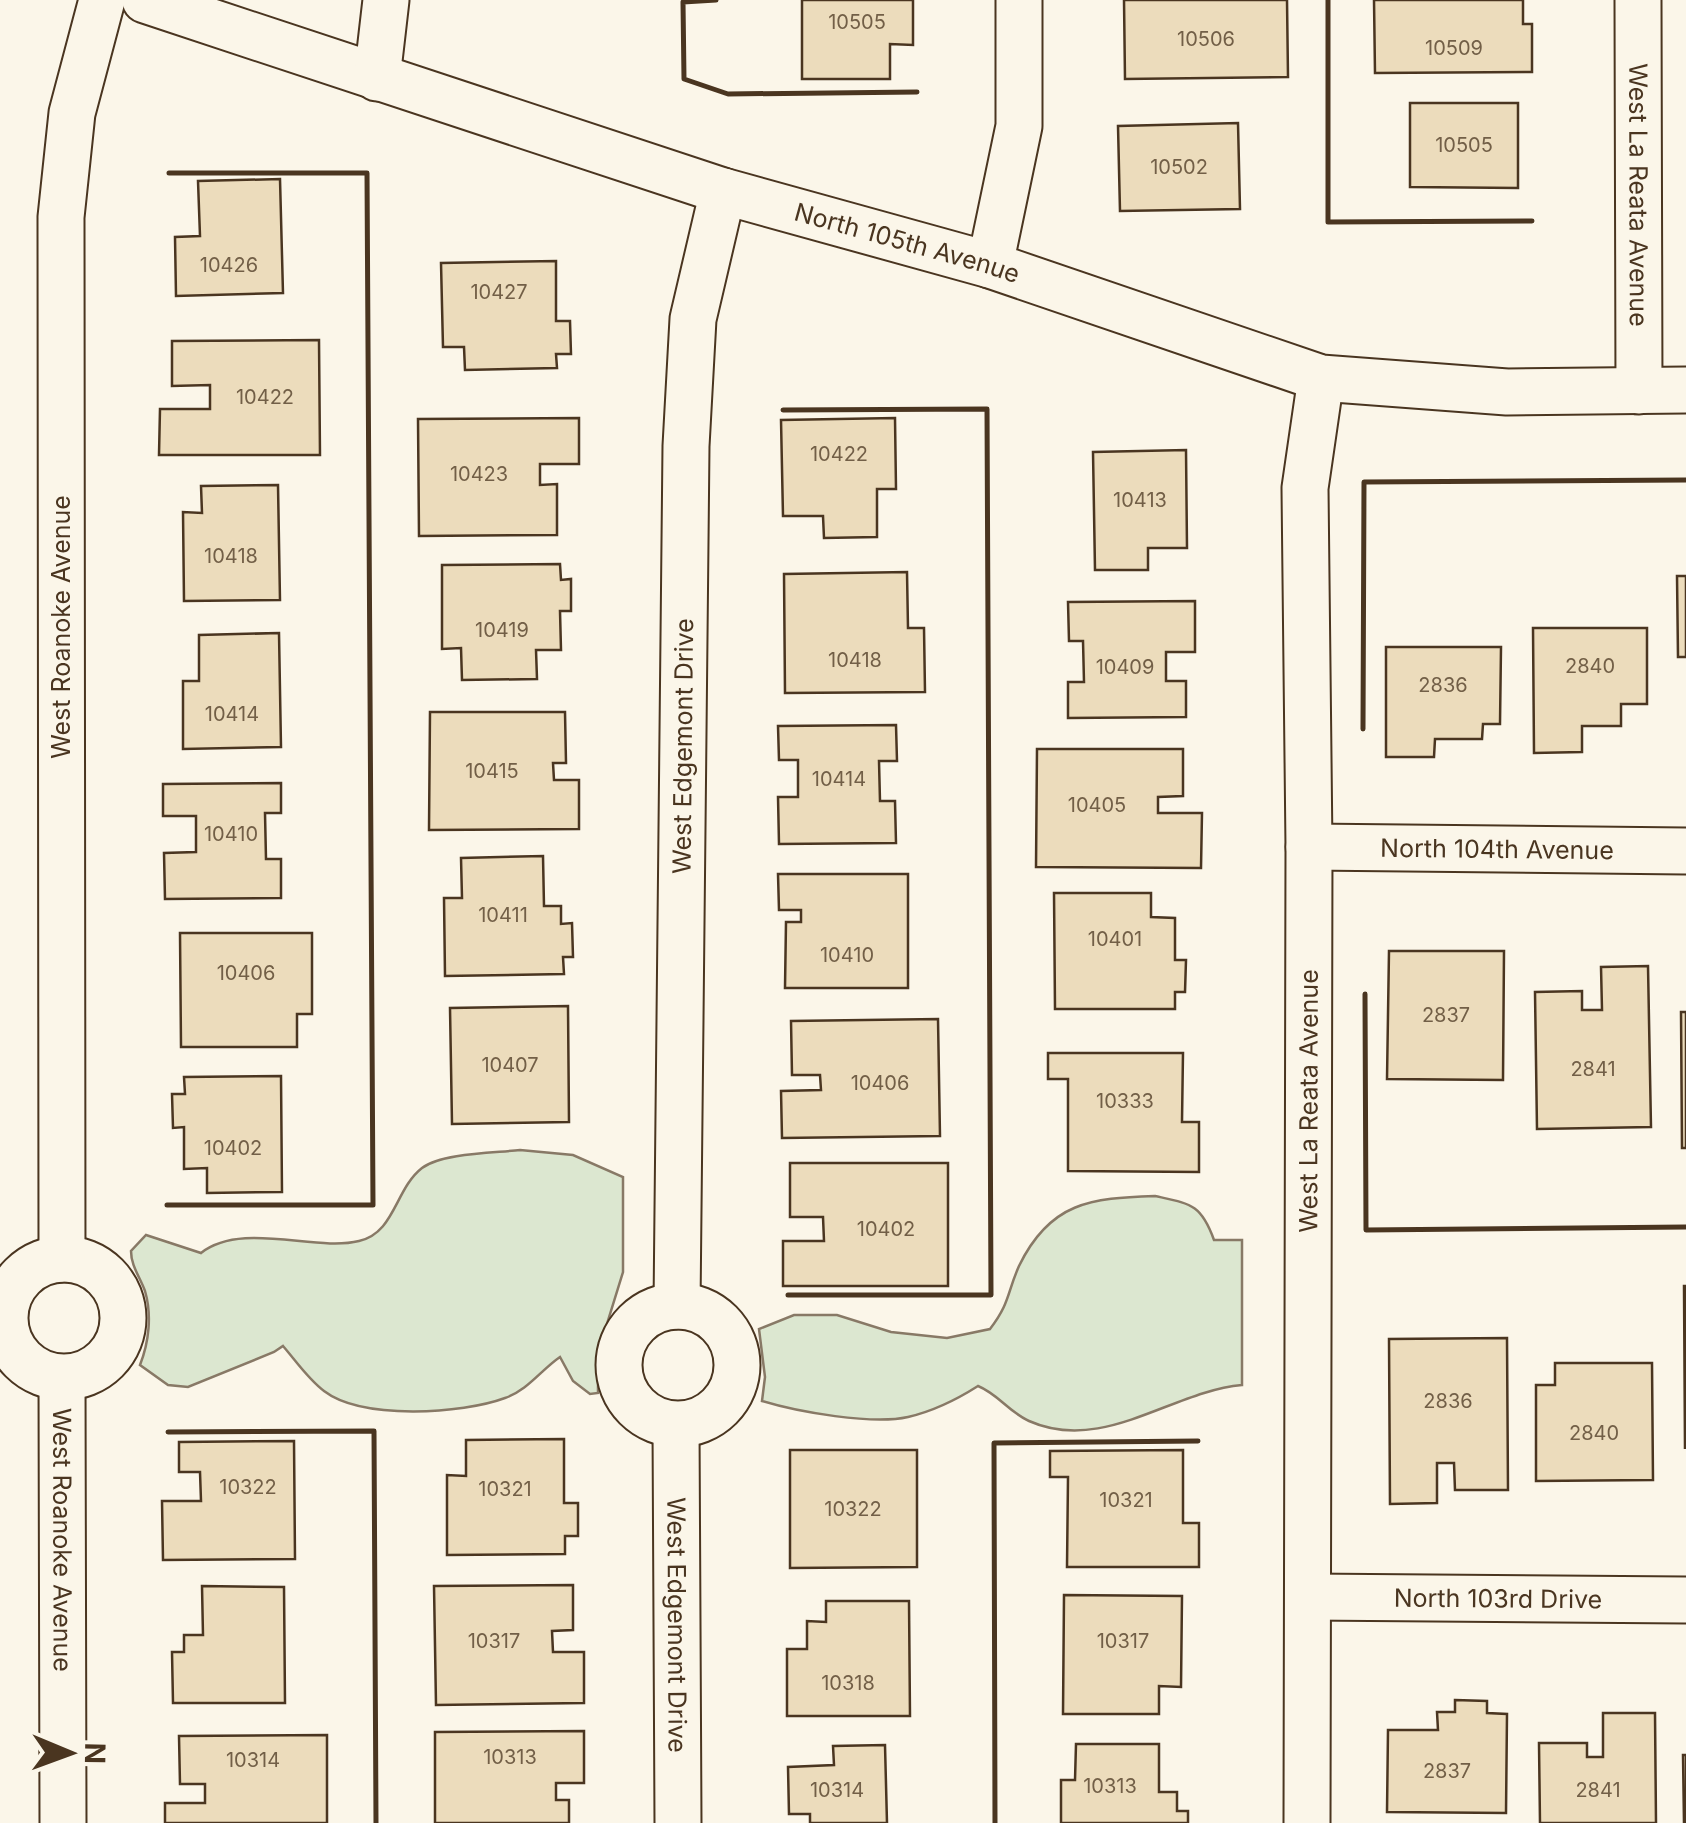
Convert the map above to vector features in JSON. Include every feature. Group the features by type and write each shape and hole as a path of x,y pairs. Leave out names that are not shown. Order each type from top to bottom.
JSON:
{"street":[{"name":"West Roanoke Avenue","path":"62,1258 61,217 72,113 102,0"},
{"name":"North 105th Avenue","path":"145,0 722,191 990,265 1322,378 1507,392 1686,390"},
{"path":"378,78 386,0"},
{"path":"990,265 1019,126 1019,0"},
{"name":"West La Reata Avenue","path":"1638,0 1639,391"},
{"name":"West Edgemont Drive","path":"677,1306 686,446 693,318 722,191"},
{"name":"West La Reata Avenue","path":"1307,1823 1306,488 1322,378"},
{"name":"North 104th Avenue","path":"1309,847 1686,851"},
{"path":"62,1258 98,1270 112,1283 123,1318 112,1354 81,1376 62,1378 42,1374 25,1364 12,1348 5,1329 12,1289 25,1273 62,1258"},
{"path":"677,1306 700,1310 718,1321 729,1334 736,1354 736,1375 730,1395 716,1412 697,1422 676,1426 652,1419 632,1402 622,1386 619,1366 620,1352 631,1329 660,1308 677,1306"},
{"name":"West Roanoke Avenue","path":"62,1378 63,1823"},
{"name":"West Edgemont Drive","path":"676,1426 678,1823"},
{"name":"North 103rd Drive","path":"1308,1597 1686,1600"}],"green space":[{"path":"520,1150 573,1155 623,1177 623,1272 598,1353 598,1393 590,1394 573,1381 560,1357 528,1385 505,1398 464,1408 413,1411 362,1407 341,1400 318,1386 283,1346 188,1387 168,1385 140,1365 149,1319 145,1291 131,1251 146,1235 201,1253 237,1239 359,1241 388,1220 422,1168 455,1157"},
{"path":"1155,1196 1178,1201 1199,1212 1214,1240 1242,1240 1242,1385 1190,1398 1110,1426 1084,1430 1057,1429 1029,1421 978,1386 936,1408 893,1419 835,1416 762,1401 765,1377 759,1329 794,1315 837,1315 891,1332 947,1338 990,1329 1019,1266 1044,1228 1059,1216 1092,1202"}],"building":[{"path":"802,0 913,0 913,45 890,44 890,79 802,79"},
{"path":"1124,0 1287,0 1288,77 1125,79"},
{"path":"1374,0 1523,0 1523,24 1532,24 1532,72 1375,73"},
{"path":"1410,103 1518,103 1518,188 1410,187"},
{"path":"1238,123 1240,209 1120,211 1118,126"},
{"path":"280,179 283,293 176,296 175,237 200,236 198,181"},
{"path":"556,261 556,321 570,321 571,354 556,354 557,368 465,370 464,347 443,347 441,263"},
{"path":"319,340 320,455 159,455 160,409 210,409 210,385 172,386 172,341"},
{"path":"579,418 579,464 540,464 540,485 557,484 557,535 419,536 418,419"},
{"path":"895,418 896,489 877,489 877,537 824,538 823,516 783,516 781,420"},
{"path":"1186,450 1187,548 1148,548 1148,570 1095,570 1093,452"},
{"path":"278,485 280,600 184,601 183,512 202,513 201,486"},
{"path":"560,564 561,580 571,579 571,611 560,611 561,650 536,650 537,679 462,680 461,648 442,649 442,565"},
{"path":"907,572 908,628 924,628 925,692 785,693 784,574"},
{"path":"1677,576 1686,576 1686,657 1678,657"},
{"path":"1195,601 1195,652 1166,652 1166,681 1186,681 1186,717 1068,718 1068,682 1084,682 1083,641 1069,641 1068,602"},
{"path":"1533,628 1647,628 1647,704 1621,704 1621,726 1582,726 1582,752 1534,753"},
{"path":"279,633 281,747 183,749 183,681 199,681 199,635"},
{"path":"1386,647 1501,647 1500,724 1483,724 1482,739 1435,739 1434,757 1386,757"},
{"path":"430,712 565,712 566,763 553,763 554,780 579,780 579,829 429,830"},
{"path":"896,725 897,761 879,761 880,801 895,801 896,843 779,844 778,797 798,797 798,760 779,760 778,726"},
{"path":"1037,749 1183,749 1183,796 1158,797 1158,813 1202,813 1201,868 1036,867"},
{"path":"281,783 281,813 265,813 266,859 281,859 281,898 165,899 164,853 196,852 196,816 163,816 163,784"},
{"path":"543,856 544,906 561,906 561,924 572,923 573,957 563,957 564,974 445,976 444,898 462,898 461,858"},
{"path":"778,874 908,874 908,988 785,988 786,922 801,922 801,910 779,910"},
{"path":"1054,893 1151,893 1151,917 1175,918 1175,960 1186,960 1185,992 1175,992 1175,1009 1055,1009"},
{"path":"180,933 312,933 312,1014 297,1014 297,1047 181,1047"},
{"path":"1389,951 1504,951 1503,1080 1387,1079"},
{"path":"1648,966 1651,1127 1537,1129 1535,992 1582,991 1582,1010 1602,1010 1601,967"},
{"path":"568,1006 569,1122 452,1124 450,1008"},
{"path":"1681,1012 1686,1012 1686,1148 1682,1148"},
{"path":"938,1019 940,1136 782,1138 781,1091 821,1090 820,1075 792,1075 791,1021"},
{"path":"1048,1053 1183,1053 1182,1122 1199,1122 1199,1172 1068,1171 1068,1079 1048,1079"},
{"path":"281,1076 282,1192 207,1193 207,1168 184,1169 184,1127 173,1128 172,1094 185,1094 184,1077"},
{"path":"790,1163 948,1163 948,1286 783,1286 783,1241 824,1241 823,1217 790,1217"},
{"path":"1684,1286 1686,1286 1685,1449"},
{"path":"1507,1338 1508,1490 1455,1490 1454,1463 1437,1463 1437,1503 1390,1504 1389,1339"},
{"path":"1555,1363 1652,1363 1653,1480 1536,1481 1536,1385 1555,1385"},
{"path":"564,1439 564,1503 578,1503 578,1536 565,1536 565,1554 447,1555 447,1475 466,1476 466,1440"},
{"path":"294,1441 295,1559 163,1560 162,1501 201,1501 200,1472 179,1472 179,1442"},
{"path":"790,1450 917,1450 917,1567 790,1568"},
{"path":"1183,1450 1183,1523 1199,1523 1199,1567 1067,1567 1068,1477 1050,1477 1050,1451"},
{"path":"573,1585 573,1630 552,1631 553,1652 584,1652 584,1703 436,1705 434,1586"},
{"path":"202,1586 284,1587 285,1703 173,1703 172,1652 184,1652 184,1635 203,1635"},
{"path":"1064,1595 1182,1596 1181,1687 1159,1686 1159,1714 1063,1714"},
{"path":"826,1601 909,1601 910,1716 787,1716 787,1649 807,1649 807,1621 826,1622"},
{"path":"1455,1700 1487,1701 1487,1713 1507,1714 1506,1813 1387,1812 1388,1730 1438,1730 1437,1712 1455,1712"},
{"path":"1603,1713 1655,1713 1656,1823 1540,1823 1539,1743 1587,1743 1587,1757 1603,1757"},
{"path":"584,1731 584,1783 556,1783 556,1800 569,1800 569,1823 435,1823 435,1732"},
{"path":"327,1735 327,1823 165,1823 165,1803 205,1803 205,1784 180,1784 179,1736"},
{"path":"1076,1744 1159,1744 1159,1792 1177,1792 1177,1811 1188,1811 1188,1823 1061,1823 1061,1780 1075,1780"},
{"path":"885,1745 887,1823 810,1823 810,1814 789,1814 788,1767 834,1765 833,1746"},
{"path":"1686,1755 1686,1823 1684,1823"}],"wall":[{"path":"716,0 683,2 684,79 728,94 917,92"},
{"path":"1328,0 1328,222 1532,221"},
{"path":"167,1205 373,1205 367,173 169,173"},
{"path":"783,410 987,409 991,1295 788,1295"},
{"path":"1363,729 1364,482 1686,480"},
{"path":"1365,994 1366,1230 1686,1227"},
{"path":"168,1432 374,1431 376,1823"},
{"path":"995,1823 994,1443 1198,1441"}]}
